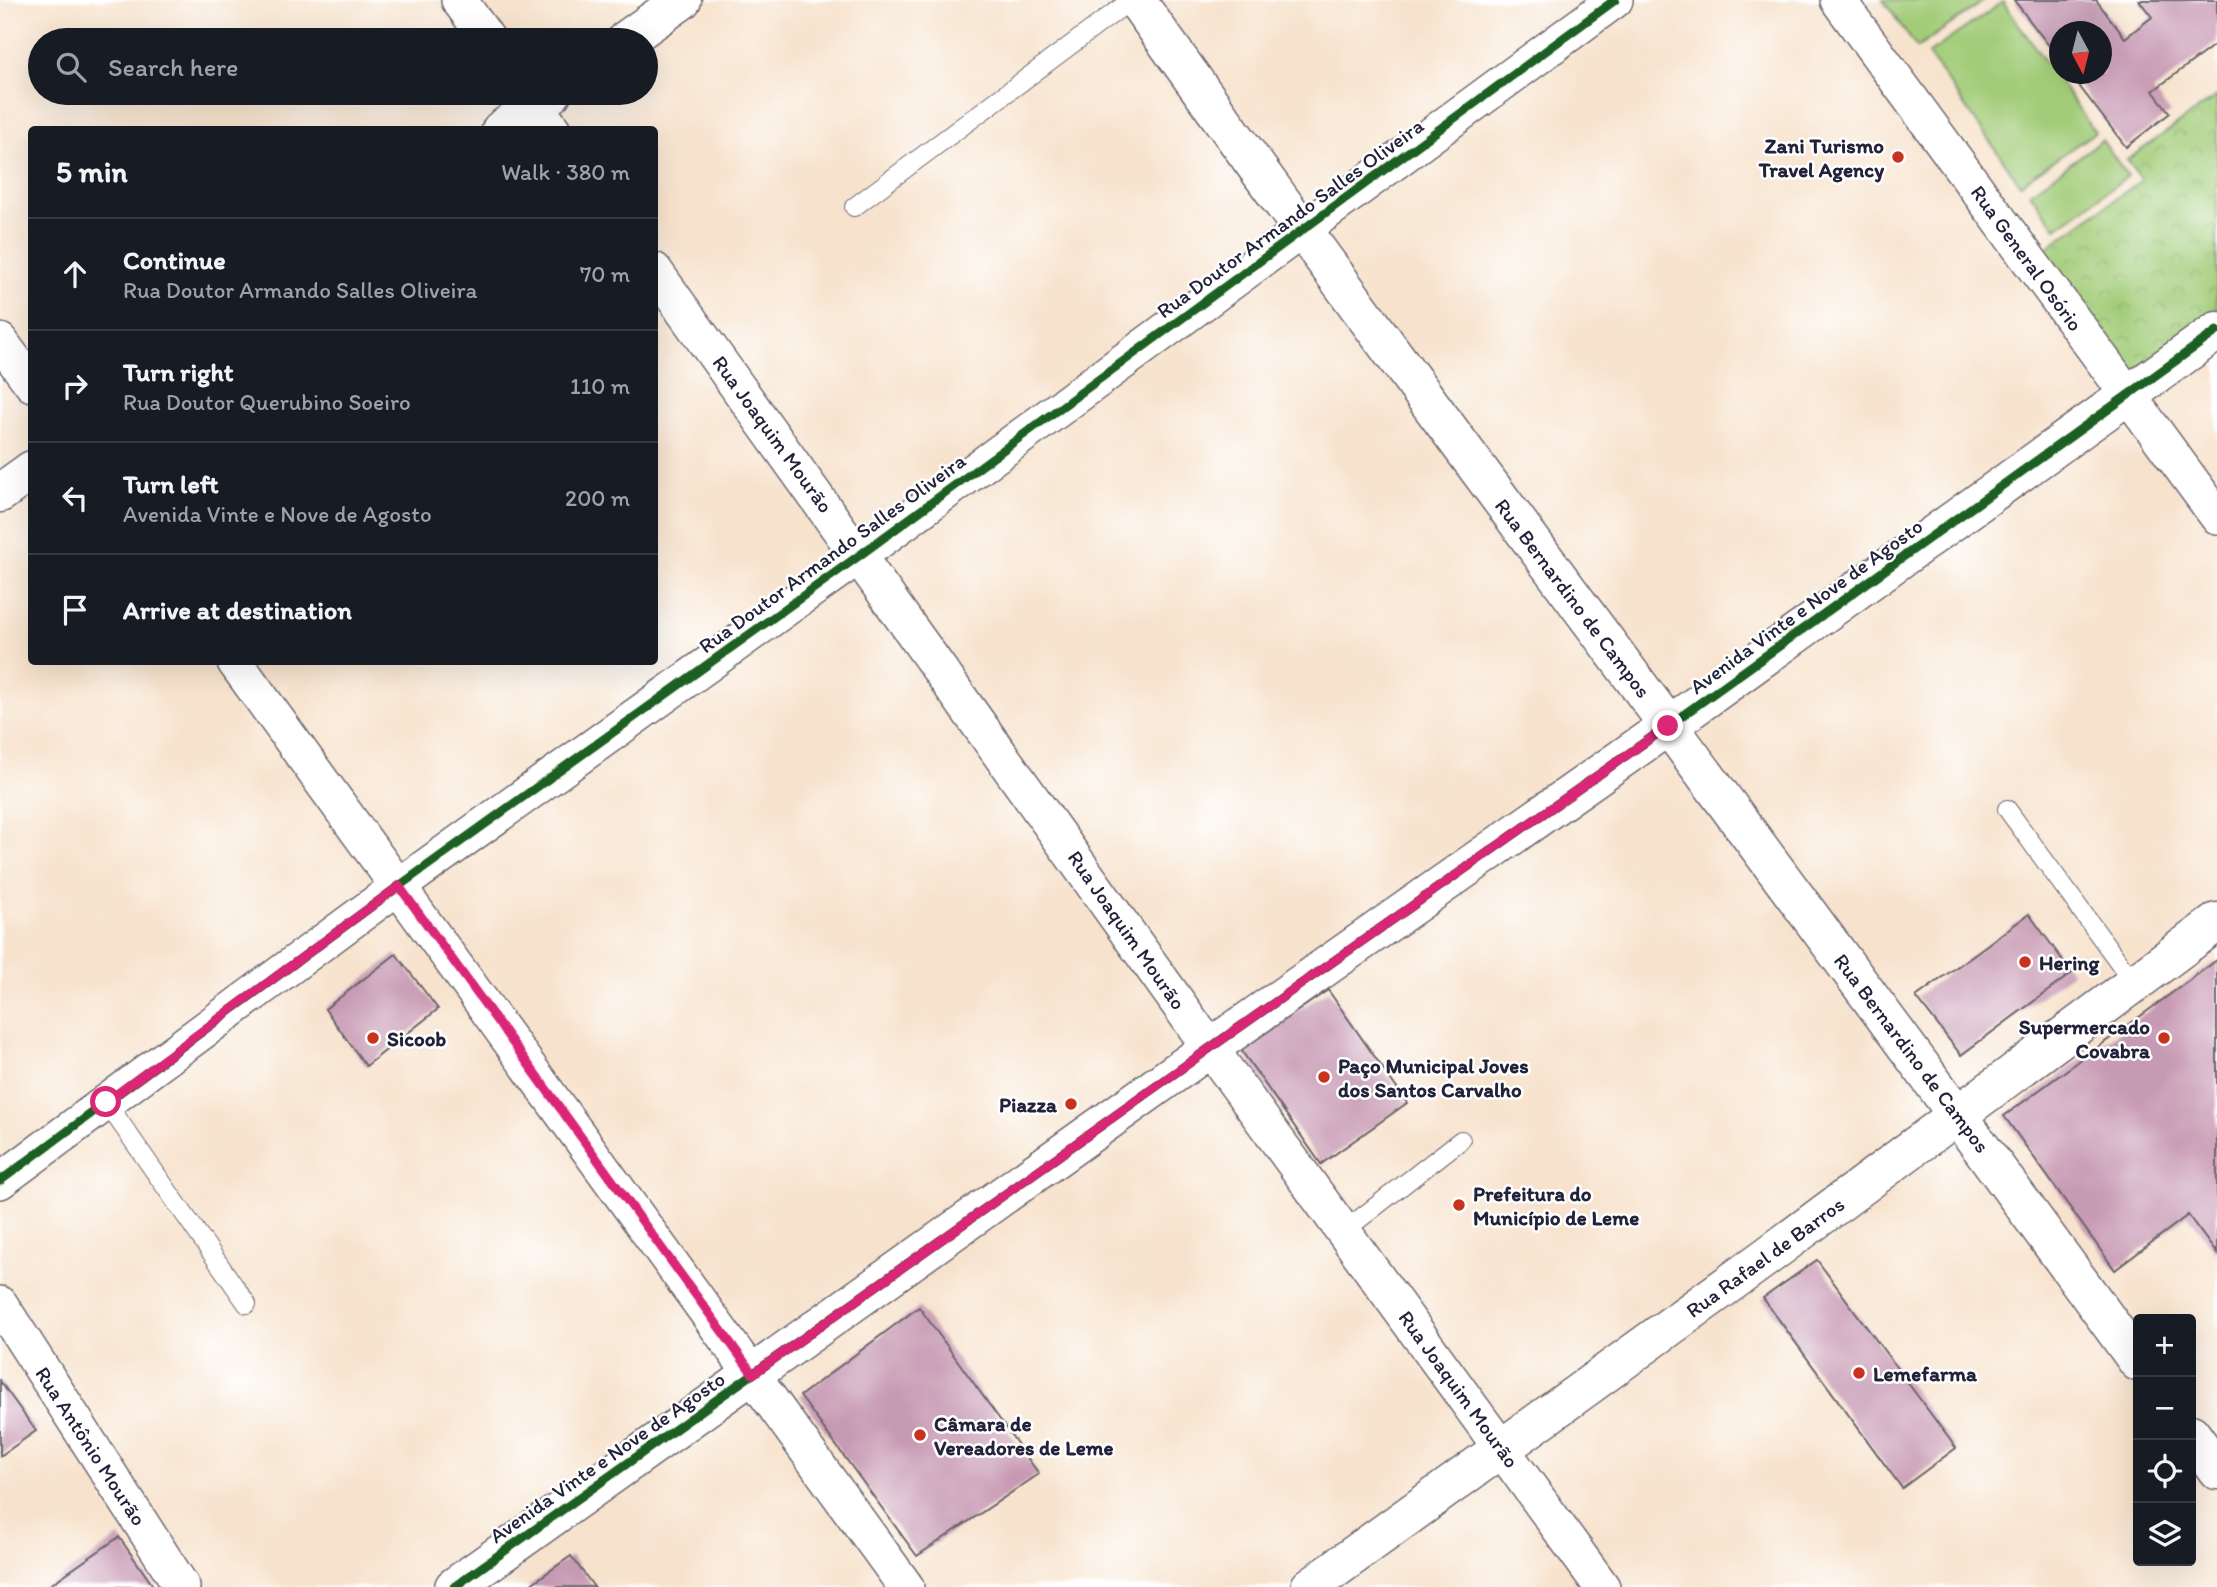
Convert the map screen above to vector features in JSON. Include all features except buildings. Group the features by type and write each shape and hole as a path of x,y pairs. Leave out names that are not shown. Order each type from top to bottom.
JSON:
{"street":[{"path":"459,0 479,28"},
{"path":"643,28 682,0"},
{"name":"Rua Bernardino de Campos","path":"1133,0 1301,232 1958,1114 2133,1355"},
{"name":"Rua Doutor Armando Salles Oliveira","path":"0,1181 399,886 860,555 1615,0"},
{"name":"Rua General Osório","path":"1838,0 2217,516"},
{"path":"507,126 541,105"},
{"name":"Rua Joaquim Mourão","path":"658,276 1210,1048 1602,1587"},
{"name":"Avenida Vinte e Nove de Agosto","path":"454,1587 1210,1048 1668,726 2217,331"},
{"path":"0,341 28,379"},
{"path":"0,493 28,473"},
{"path":"237,665 906,1587"},
{"name":"Rua Rafael de Barros","path":"1310,1587 1502,1449 2217,922"},
{"name":"Rua Antônio Mourão","path":"0,1304 182,1587"},
{"path":"2195,1440 2217,1470"}],"lane":[{"path":"854,207 1133,0"},
{"path":"2007,809 2134,983"},
{"path":"106,1102 247,1304"},
{"path":"1345,1231 1461,1140"}],"green space":[{"path":"1883,0 1985,0 1917,48"},
{"path":"2003,2 2049,67 2049,84 2061,84 2095,132 2020,184 1928,54"},
{"path":"2217,96 2217,325 2129,387 2035,256 2142,180 2127,160"},
{"path":"2102,140 2128,176 2056,228 2030,193"}],"cycle path":[{"path":"0,1181 399,886 860,555 1615,0"},
{"path":"454,1587 1210,1048 1668,726 2217,331"}],"place":[{"name":"Zani Turismo Travel Agency","path":"1898,157"},
{"name":"Hering","path":"2025,962"},
{"name":"Sicoob","path":"373,1038"},
{"name":"Supermercado Covabra","path":"2164,1038"},
{"name":"Paço Municipal Joves dos Santos Carvalho","path":"1324,1077"},
{"name":"Piazza","path":"1071,1104"},
{"name":"Prefeitura do Município de Leme","path":"1459,1205"},
{"name":"Lemefarma","path":"1859,1373"},
{"name":"Câmara de Vereadores de Leme","path":"920,1435"}],"route":[{"path":"106,1102 399,886 753,1374 1668,726"}]}
